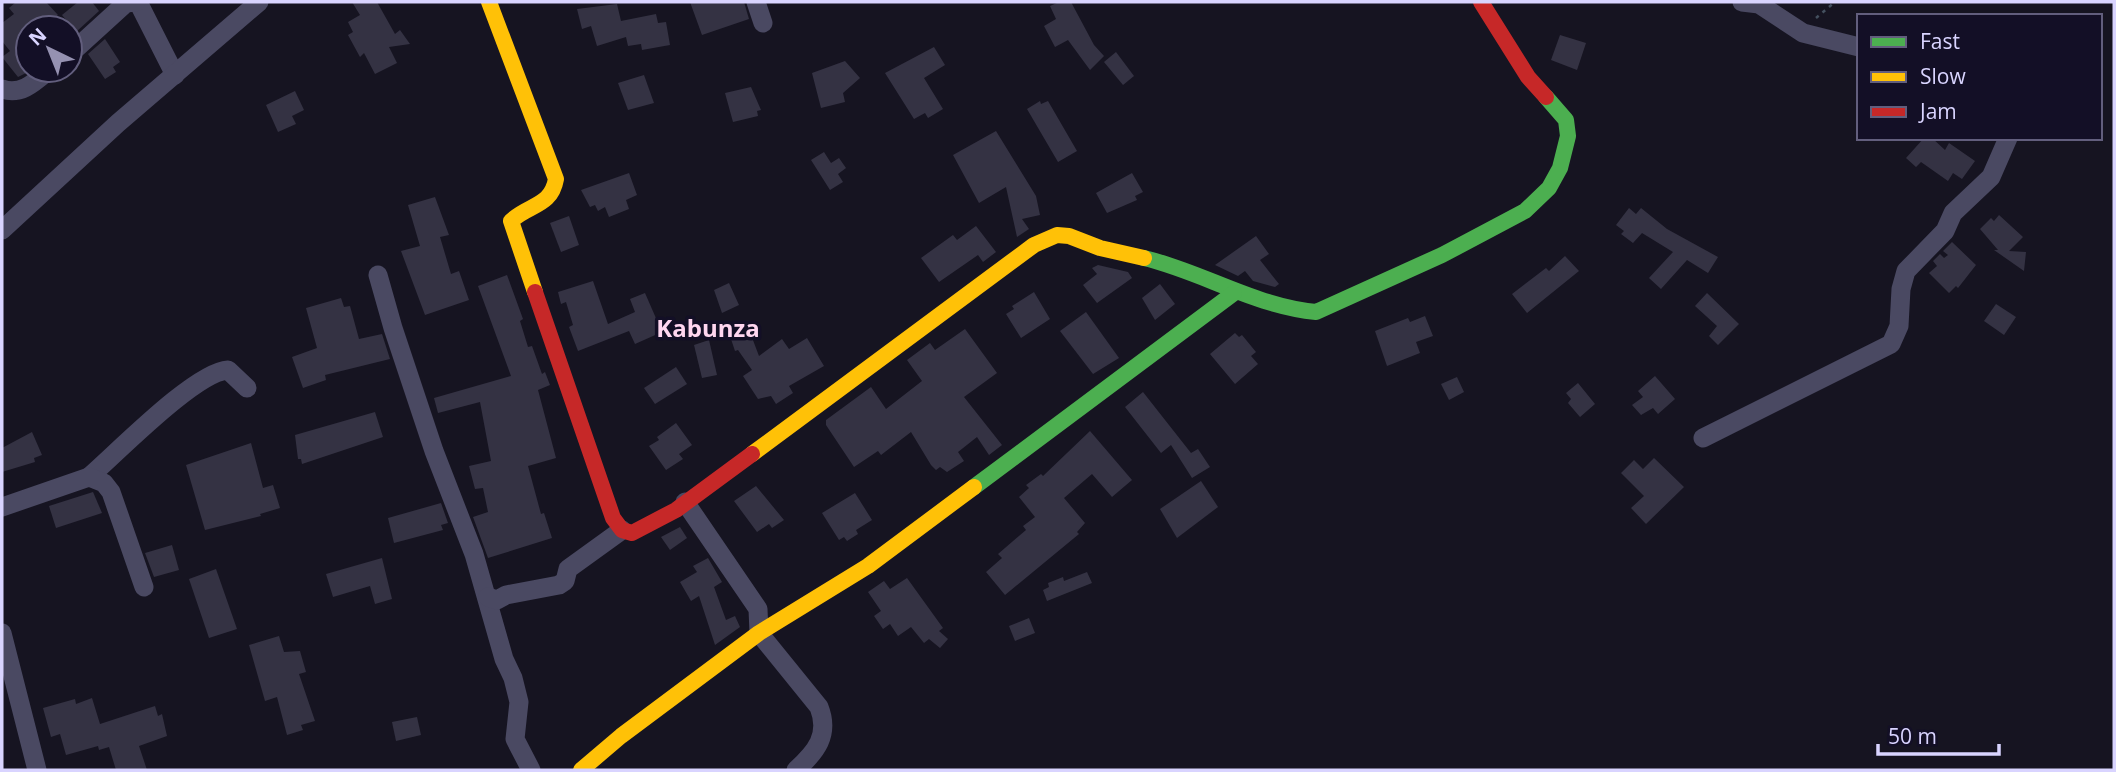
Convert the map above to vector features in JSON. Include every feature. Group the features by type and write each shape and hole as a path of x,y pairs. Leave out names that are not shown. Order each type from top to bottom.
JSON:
{"street":[{"path":"84,41 126,3 137,2 175,75"},
{"path":"2,230 118,123 259,2"},
{"path":"489,2 556,179 555,194 550,201 516,215 511,221 537,305 613,518 622,530 632,533 685,502 1034,245 1057,235 1180,267 1234,293 1295,310 1316,312 1442,256 1525,211 1549,188 1560,168 1569,128 1563,114 1528,77 1481,2"},
{"path":"756,2 764,23"},
{"path":"1742,2 1767,8 1801,32 1857,46"},
{"path":"2,89 12,92 33,84"},
{"path":"1703,438 1891,344 1899,326 1901,289 1906,271 1945,231 1953,213 1991,177 2007,140"},
{"path":"378,275 434,451 488,597 519,702 515,739 531,770"},
{"path":"581,770 621,736 759,633 868,566 1234,293"},
{"path":"2,508 89,477 193,386 219,370 228,370 247,388"},
{"path":"89,477 104,483 111,492 144,587"},
{"path":"685,502 758,609 759,633 820,707 824,719 816,751 796,770"},
{"path":"488,597 497,600 506,595 559,585 565,581 569,569 622,530"},
{"path":"2,633 37,770"}],"path":[{"path":"1801,32 1835,2"}],"building":[{"path":"16,2 46,2 57,14 14,14 9,8"},
{"path":"78,2 92,2 99,11 84,25 84,14 63,14"},
{"path":"352,2 377,2 395,34 400,30 410,44 389,47 397,63 375,74 364,53 360,57 348,35 353,32 348,22 360,15"},
{"path":"690,2 744,2 749,19 702,35"},
{"path":"1059,2 1071,2 1094,45 1104,56 1090,70 1068,40 1055,47 1044,26 1056,19 1050,6"},
{"path":"617,4 621,21 656,14 658,23 666,22 670,45 642,50 641,44 628,46 626,37 597,46 591,26 582,29 577,9"},
{"path":"14,14 14,72 2,57 10,51 2,41 2,23"},
{"path":"1560,35 1586,43 1577,70 1551,60"},
{"path":"105,39 120,62 113,67 116,72 105,79 88,54"},
{"path":"934,47 945,65 924,78 943,109 928,118 925,113 914,119 885,73"},
{"path":"1116,52 1134,76 1123,85 1104,62"},
{"path":"845,61 860,78 843,93 845,102 821,108 812,73"},
{"path":"644,75 654,103 628,110 618,83"},
{"path":"751,87 761,110 757,111 758,116 733,122 725,93"},
{"path":"295,91 304,110 292,116 296,124 278,132 266,105"},
{"path":"1040,101 1041,104 1048,101 1077,151 1058,162 1027,109"},
{"path":"996,131 1036,196 1040,215 1022,219 1029,229 1017,237 1006,187 979,203 953,155"},
{"path":"1922,140 1934,140 1945,150 1949,143 1975,161 1962,179 1953,173 1948,181 1921,162 1916,167 1906,158"},
{"path":"824,152 831,163 839,158 846,168 838,174 843,182 830,190 811,160"},
{"path":"629,173 637,195 626,200 629,209 609,217 605,207 598,211 595,205 590,207 581,190"},
{"path":"1132,173 1143,192 1135,196 1137,200 1107,213 1096,193"},
{"path":"435,197 449,235 440,237 451,274 459,271 469,300 425,315 401,251 420,246 408,205"},
{"path":"1629,208 1636,214 1641,208 1667,229 1718,257 1708,273 1687,260 1661,289 1649,278 1673,252 1642,233 1633,243 1621,234 1624,231 1616,225"},
{"path":"1999,215 2023,237 2009,251 2026,252 2024,271 1994,250 1998,250 1980,229 1991,218 1994,221"},
{"path":"569,216 579,245 561,252 550,223"},
{"path":"976,226 996,252 983,262 978,255 939,282 921,258 953,235 957,240"},
{"path":"1256,236 1269,254 1260,260 1279,284 1275,287 1253,281 1245,271 1238,276 1215,265"},
{"path":"1952,242 1976,265 1958,288 1956,286 1949,293 1929,273 1937,266 1933,261 1940,254 1944,258 1948,255 1943,251"},
{"path":"1565,256 1579,271 1527,313 1512,294 1546,268 1549,271"},
{"path":"1098,265 1128,272 1132,278 1097,303 1083,285 1097,274 1092,268"},
{"path":"507,275 523,319 520,321 528,347 532,346 542,374 545,372 550,385 538,390 556,458 528,466 541,514 544,513 552,538 488,558 473,517 488,512 483,488 475,489 469,466 491,461 480,402 438,413 434,398 511,376 478,286"},
{"path":"593,281 608,324 635,312 630,299 645,293 662,332 635,344 629,331 578,351 569,327 573,325 566,302 561,304 558,292"},
{"path":"729,283 739,305 722,313 714,290"},
{"path":"1160,284 1175,304 1155,320 1142,298"},
{"path":"1034,292 1050,319 1021,338 1006,314 1014,309 1012,306"},
{"path":"1707,293 1739,324 1718,345 1709,336 1717,326 1695,306"},
{"path":"341,298 344,307 350,306 359,339 382,334 390,359 325,375 326,380 303,388 292,357 317,348 306,308"},
{"path":"1996,304 2016,317 2004,335 1984,321"},
{"path":"1086,312 1119,358 1093,374 1060,331"},
{"path":"1425,316 1433,336 1416,342 1420,353 1387,366 1375,331 1408,318 1410,322"},
{"path":"748,327 759,356 782,339 789,349 807,338 824,366 789,386 793,393 776,404 771,396 758,399 743,376 752,370 738,350 735,351 729,333"},
{"path":"965,329 997,373 964,397 1002,445 989,455 977,437 958,452 964,461 947,472 940,467 936,470 931,465 911,432 881,455 878,451 854,467 826,425 826,420 871,387 886,409 922,381 907,360 930,343 935,350"},
{"path":"1235,333 1239,337 1242,335 1256,352 1251,356 1258,364 1235,384 1210,354"},
{"path":"709,340 717,375 702,378 694,345"},
{"path":"676,367 687,384 655,404 644,388"},
{"path":"1655,376 1675,399 1658,414 1653,408 1641,415 1632,405 1643,397 1638,391"},
{"path":"1457,377 1464,392 1449,400 1441,384"},
{"path":"1578,383 1595,404 1580,417 1568,403 1571,399 1566,393"},
{"path":"1143,392 1191,453 1198,449 1210,467 1192,478 1171,445 1161,453 1125,407"},
{"path":"375,412 383,437 302,464 301,459 298,459 295,435"},
{"path":"676,423 692,445 679,454 683,459 666,470 649,446"},
{"path":"1090,431 1132,480 1112,497 1092,474 1064,498 1085,523 1077,532 1079,534 1005,595 986,572 1002,558 998,554 1026,530 1023,526 1035,517 1019,497 1029,488 1026,485 1041,474 1043,476"},
{"path":"32,432 42,455 34,458 35,462 2,472 2,448"},
{"path":"251,443 263,488 273,485 280,508 260,514 261,516 205,530 186,465"},
{"path":"1654,458 1684,487 1646,524 1631,508 1644,496 1621,473 1634,460 1643,469"},
{"path":"1201,481 1218,507 1177,538 1160,509"},
{"path":"756,486 784,520 772,528 769,524 757,532 734,501"},
{"path":"93,492 102,513 56,528 49,506"},
{"path":"855,493 872,520 856,530 858,534 847,541 844,537 839,540 822,513"},
{"path":"441,503 448,523 441,525 443,530 394,543 388,518"},
{"path":"680,527 687,538 670,550 661,537"},
{"path":"172,545 179,570 154,577 145,553"},
{"path":"382,558 392,599 375,604 370,586 333,597 326,574"},
{"path":"708,558 722,582 714,587 726,620 735,616 740,627 715,645 699,596 691,601 680,582 697,572 693,566"},
{"path":"216,569 237,629 209,638 189,579"},
{"path":"1087,572 1092,583 1047,601 1043,590 1049,587 1048,583 1063,577 1064,581"},
{"path":"907,578 943,628 939,631 948,639 940,648 929,639 924,643 911,627 898,636 890,624 883,629 874,616 881,611 868,592 884,581 890,589"},
{"path":"1029,618 1035,633 1015,641 1009,626"},
{"path":"279,636 284,652 300,651 306,672 299,674 315,721 301,725 303,730 287,735 277,697 265,701 249,645"},
{"path":"92,698 100,724 155,706 158,716 162,714 167,736 139,746 147,770 116,770 109,747 99,750 98,746 66,755 60,734 51,737 43,708 75,699 76,704"},
{"path":"417,717 421,735 396,741 392,722"}],"traffic: fast":[{"path":"1144,258 1271,303 1316,312 1442,255 1525,211 1549,188 1560,168 1568,136 1566,120 1546,97"},
{"path":"974,487 1234,293"}],"traffic: slow":[{"path":"489,2 556,179 544,200 511,221 535,292"},
{"path":"752,454 1034,245 1057,235 1069,236 1100,248 1144,258"},
{"path":"581,770 621,736 759,633 868,566 974,487"}],"traffic: jam":[{"path":"1481,2 1528,77 1546,97"},
{"path":"535,292 613,518 622,530 632,533 676,510 752,454"}],"district":[{"name":"Kabunza","path":"708,327"}]}
